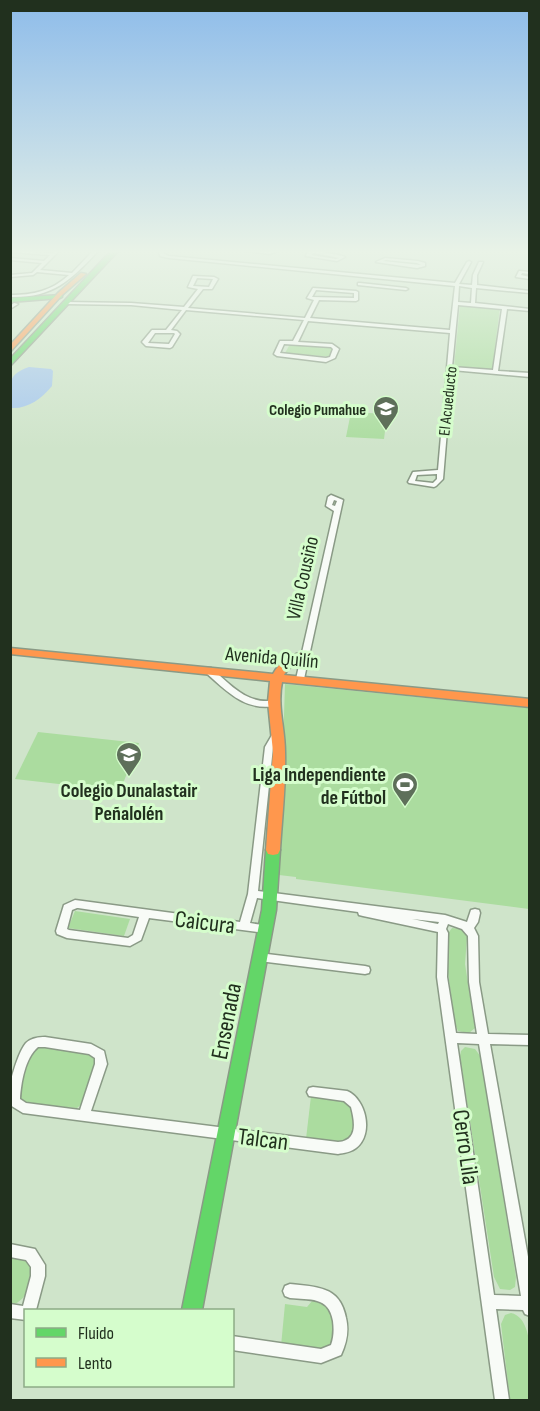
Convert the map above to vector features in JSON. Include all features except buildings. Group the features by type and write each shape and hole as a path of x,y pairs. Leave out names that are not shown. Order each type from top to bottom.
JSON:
{"street":[{"path":"10,350 45,317"},
{"path":"10,364 48,317"},
{"path":"168,332 180,317"},
{"path":"270,317 453,332"},
{"path":"295,343 308,317"},
{"name":"El Acueducto","path":"440,472 455,317"},
{"path":"495,372 503,317"},
{"path":"151,332 168,332 178,333 172,344 165,346 146,344 151,332"},
{"path":"282,342 295,343 332,346 336,349 332,358 326,360 276,353 282,342"},
{"path":"451,368 530,375"},
{"name":"Villa Cousiño","path":"300,679 338,510"},
{"name":"Avenida Quilín","path":"10,651 530,703"},
{"path":"277,677 288,662 305,655"},
{"path":"208,670 233,691 255,705 275,730"},
{"name":"Ensenada","path":"192,1309 270,897 279,748 275,730 277,677"},
{"path":"255,705 276,704"},
{"name":"Ensenada","path":"244,927 253,894 269,747 275,730"},
{"path":"261,832 275,834"},
{"path":"253,894 468,927 473,922 475,913"},
{"name":"Caicura","path":"145,914 137,937 130,942 67,934 61,929 66,910 75,904 265,929"},
{"name":"Cerro Lila","path":"443,924 442,977 502,1401"},
{"name":"Cerro Lila","path":"468,927 473,936 473,970 483,1038 529,1305"},
{"path":"259,957 365,970"},
{"path":"450,1038 530,1040"},
{"name":"Talcan","path":"84,1116 101,1064 100,1054 91,1048 45,1042 32,1045 27,1052 14,1093 16,1104 23,1108 84,1116 338,1148 352,1146 357,1141 359,1133 356,1104 347,1096 313,1092"},
{"path":"10,1250 30,1254 38,1265 38,1276 28,1309"},
{"path":"234,1343 321,1356 336,1350 341,1336 337,1306 329,1298 320,1295 290,1291"},
{"path":"489,1302 529,1305"}],"green space":[{"path":"459,317 499,317 492,370 454,367"},
{"path":"290,344 337,348 333,357 285,353"},
{"path":"351,412 387,414 384,439 346,437"},
{"name":"Liga Independiente de Fútbol","path":"285,684 529,708 529,909 279,875"},
{"path":"38,732 139,743 120,791 15,779"},
{"path":"75,911 130,919 124,936 68,928"},
{"path":"452,928 463,929 467,937 465,964 475,1028 469,1033 458,1031 455,1024 446,958 449,932"},
{"path":"41,1046 88,1052 95,1055 96,1061 83,1103 77,1108 23,1103 20,1090 24,1073 32,1056"},
{"path":"465,1047 475,1049 481,1057 516,1277 515,1287 510,1290 500,1289 494,1277 460,1056"},
{"path":"311,1096 348,1102 353,1110 355,1132 344,1144 306,1139"},
{"path":"11,1256 27,1260 32,1267 33,1274 26,1294 17,1303 11,1305"},
{"path":"312,1301 324,1303 334,1311 335,1334 332,1344 320,1350 281,1346 285,1304 307,1307"},
{"path":"511,1313 519,1317 528,1337 531,1365 529,1400 510,1400 501,1324 505,1315"}],"water":[{"path":"29,367 51,369 53,371 52,386 34,402 23,407 11,408 12,378 21,370"}],"traffic: fast":[{"path":"10,364 54,317"},
{"path":"192,1309 269,910 273,850"}],"traffic: slow":[{"path":"10,350 40,317"},
{"path":"10,651 530,703"},
{"path":"273,850 279,752 274,692 281,669 290,661 305,655"}],"place":[{"name":"Colegio Pumahue","path":"386,432"},
{"name":"Colegio Dunalastair Peñalolén","path":"129,778"},
{"name":"Liga Independiente de Fútbol","path":"405,808"}]}
